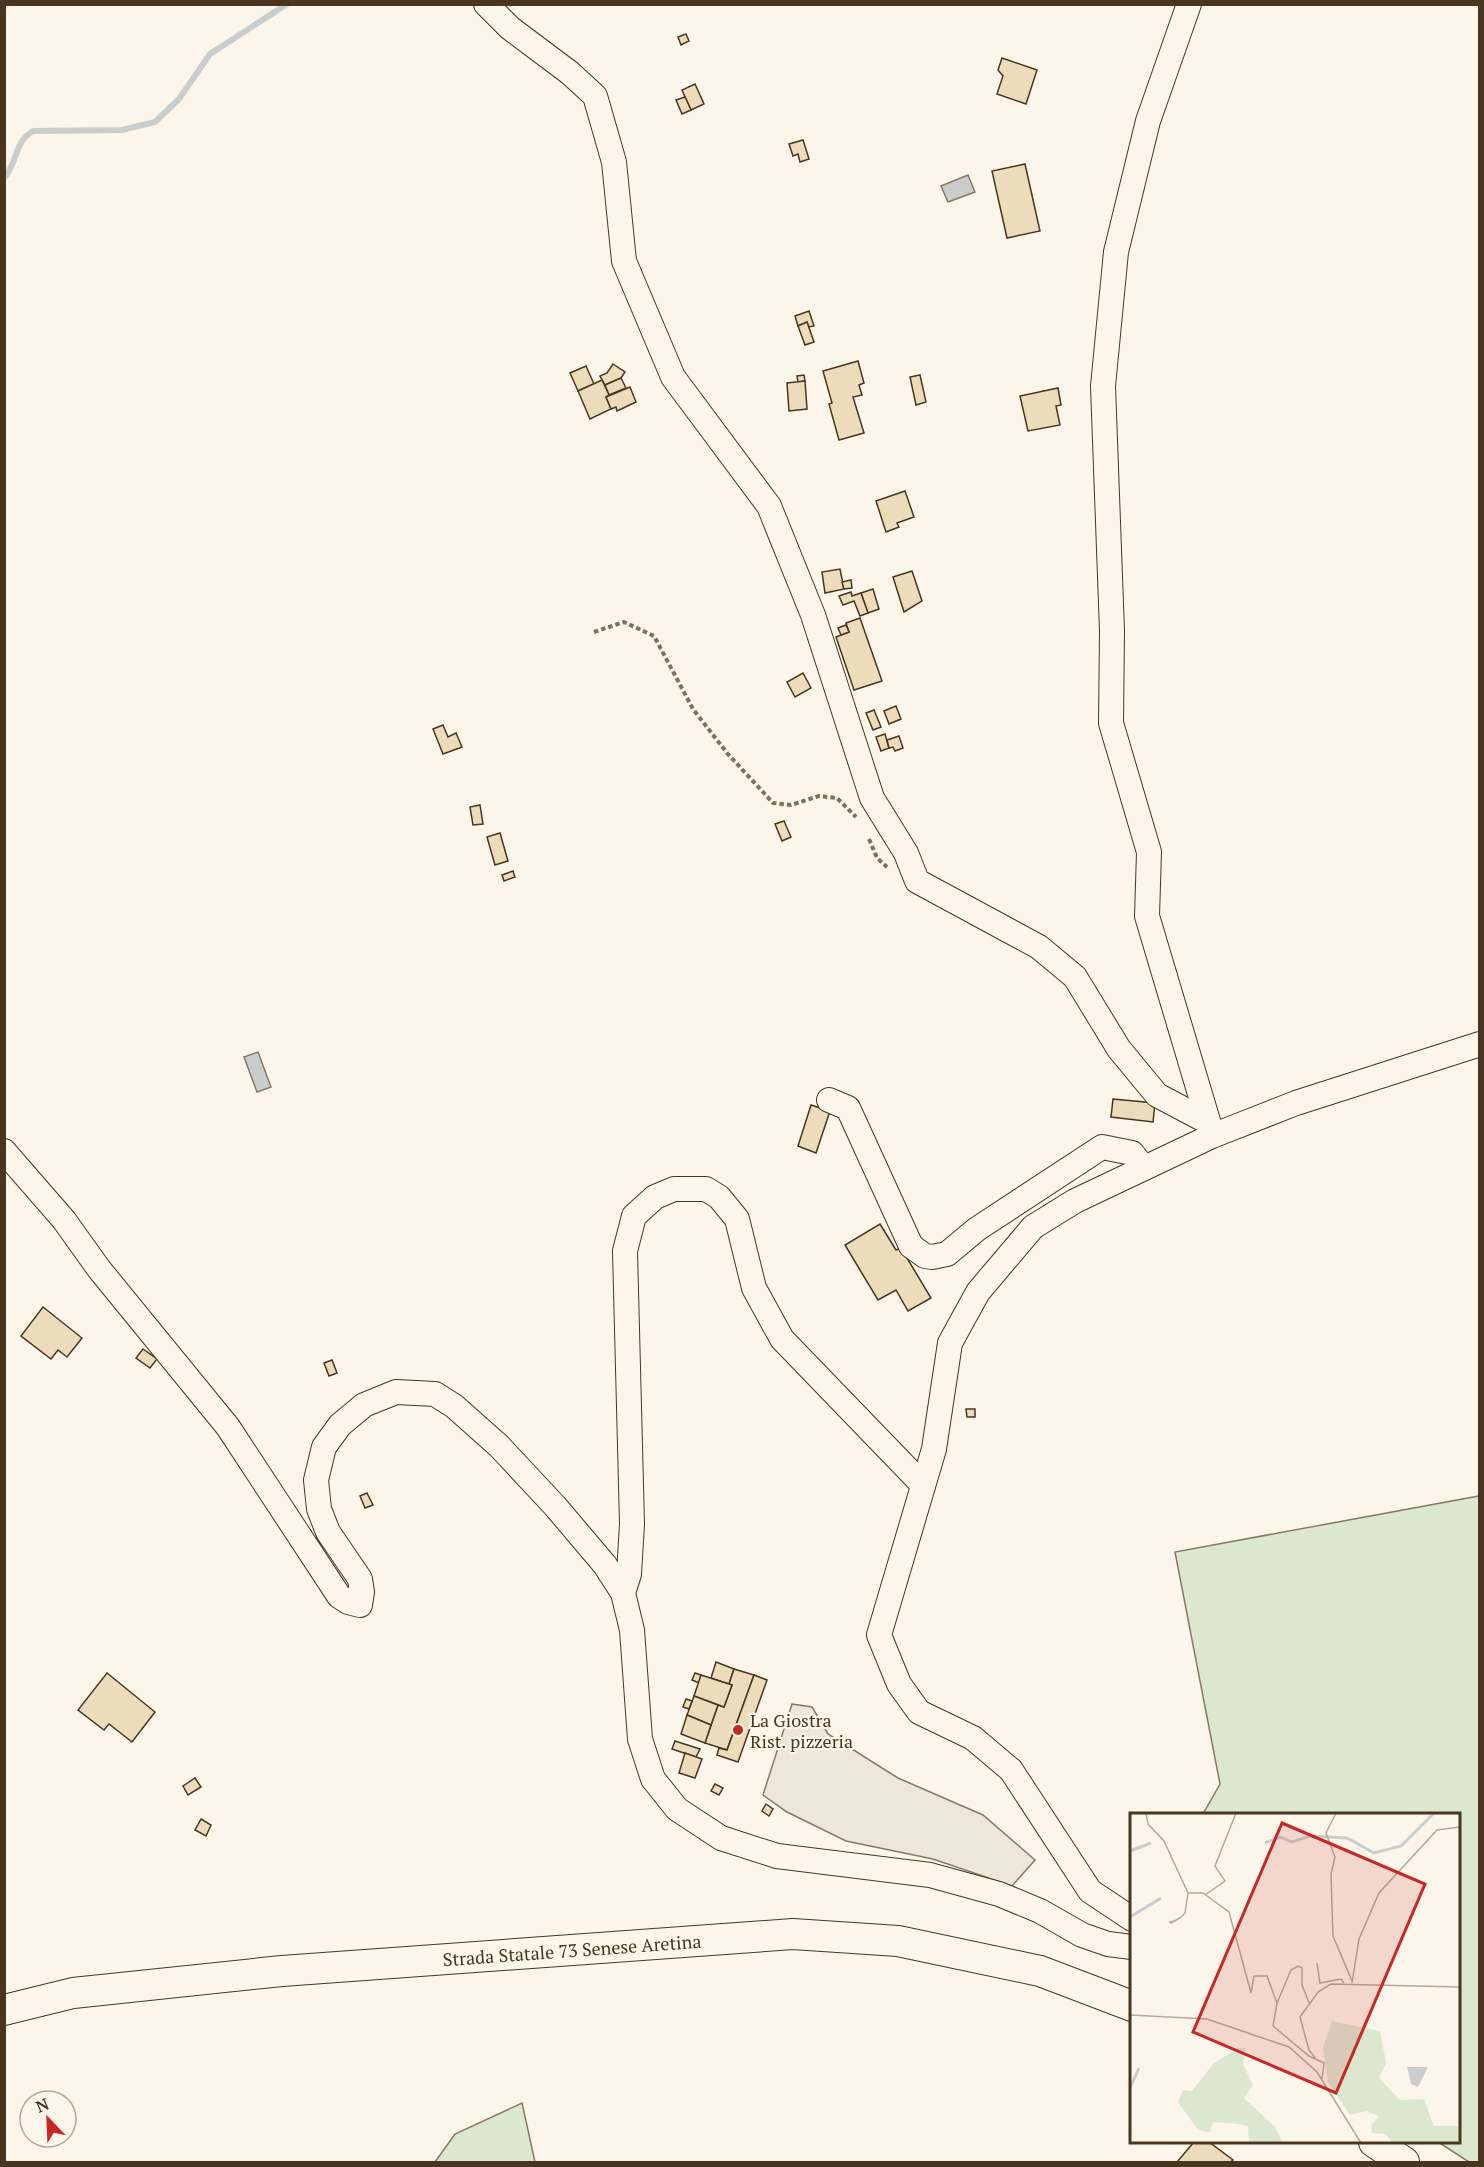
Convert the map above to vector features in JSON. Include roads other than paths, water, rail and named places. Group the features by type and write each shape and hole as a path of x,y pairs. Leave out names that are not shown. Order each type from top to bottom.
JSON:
{"main road":[{"name":"Strada Statale 73 Senese Aretina","path":"4,2010 72,1993 282,1971 793,1934 898,1941 931,1947 1040,1971 1130,2006"},
{"path":"1375,2143 1404,2163"}],"street":[{"path":"486,4 510,28 570,73 595,96 614,162 624,261 673,377 768,506 813,615 872,798 906,853 918,881 1039,947 1075,977 1119,1049 1157,1095 1210,1129"},
{"path":"1189,4 1148,121 1116,252 1103,386 1112,631 1111,723 1149,852 1147,916 1210,1129"},
{"path":"1130,1918 1090,1891 1011,1770 973,1738 919,1712 899,1684 879,1635 934,1449 950,1343 978,1292 1033,1227 1075,1201 1144,1168 1210,1129 1479,1044"},
{"path":"829,1100 848,1108 911,1246 925,1256 947,1254 977,1229 1102,1147 1132,1153 1144,1168"},
{"path":"4,1151 64,1220 99,1269 228,1427 339,1596 348,1602 360,1605 362,1592 360,1579 328,1532 318,1509 316,1480 324,1447 340,1425 364,1405 396,1392 435,1394 454,1406 499,1446 555,1506 605,1565 623,1593 632,1630 640,1738 653,1779 677,1809 721,1838 777,1856 930,1875 999,1894 1040,1911 1082,1935 1108,1944 1130,1947"},
{"path":"623,1593 629,1574 632,1524 625,1251 634,1216 655,1197 674,1189 706,1189 719,1197 737,1219 754,1288 782,1339 923,1485"}],"waterway":[{"path":"4,178 22,141 33,131 122,130 155,122 179,99 210,54 287,4"}],"place":[{"name":"La Giostra Rist. pizzeria","path":"738,1730"}]}
